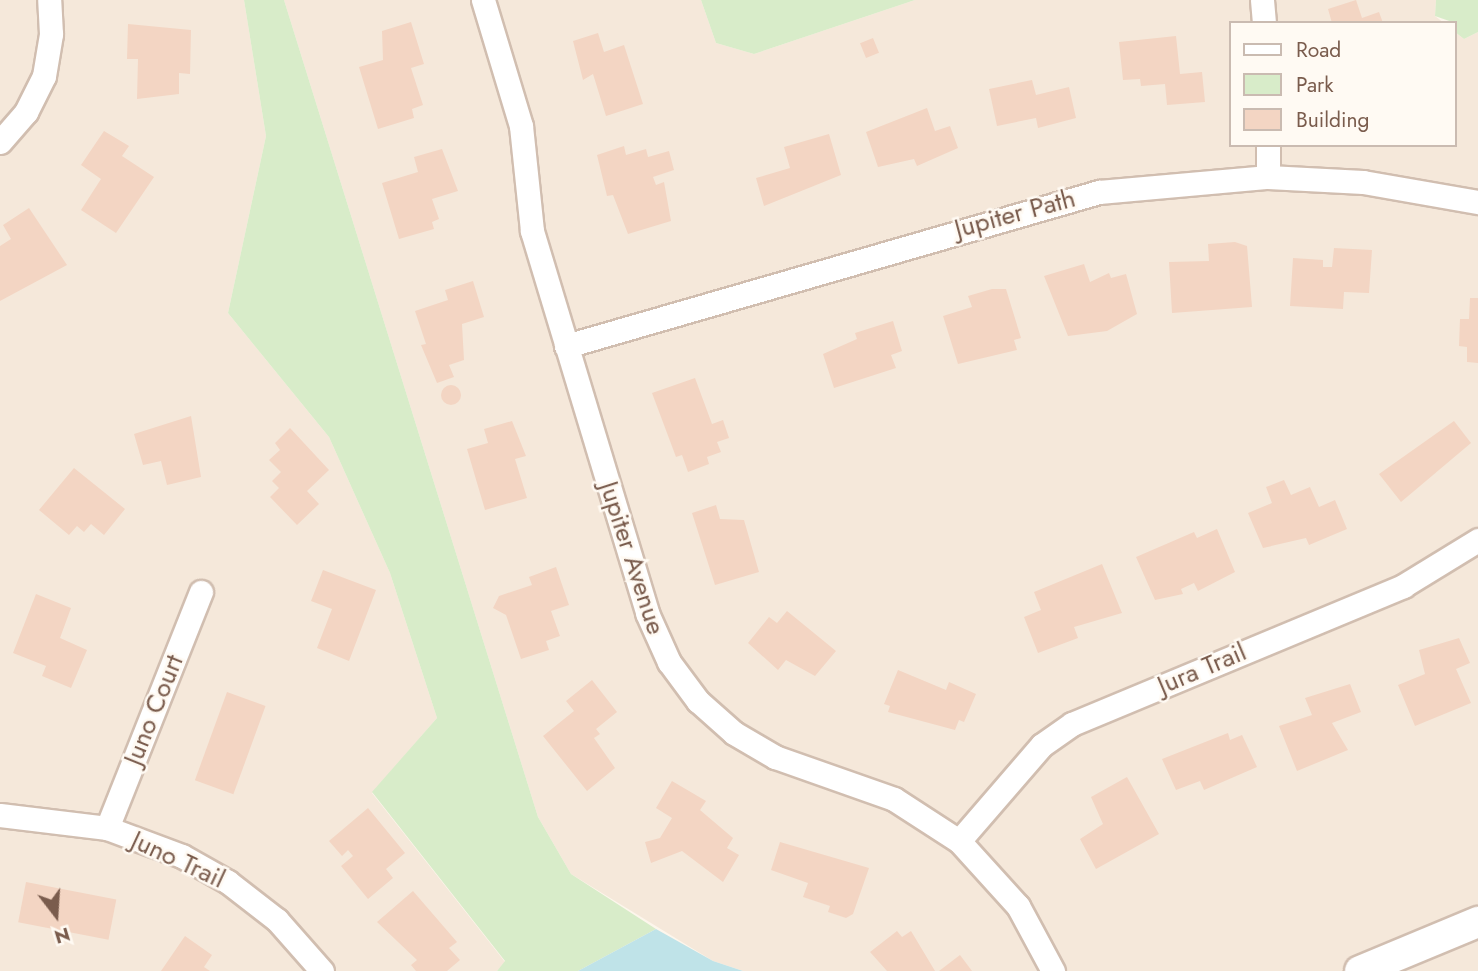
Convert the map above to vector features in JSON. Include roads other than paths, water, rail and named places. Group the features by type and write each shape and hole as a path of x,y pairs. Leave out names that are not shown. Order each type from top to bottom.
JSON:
{"street":[{"path":"0,142 26,112 44,76 51,34 49,0"},
{"name":"Jupiter Avenue","path":"483,0 521,126 532,231 647,613 669,662 698,701 734,733 775,757 894,799 959,841 1018,906 1053,971"},
{"path":"1262,0 1264,21"},
{"path":"1268,147 1268,177"},
{"name":"Jupiter Path","path":"566,346 1055,202 1155,184 1268,177 1363,182 1478,202"},
{"name":"Jura Trail","path":"959,841 1042,745 1072,724 1403,586 1478,540"},
{"name":"Juno Court","path":"107,828 201,592"},
{"name":"Juno Trail","path":"0,815 107,828 182,856 228,882 277,920 322,971"},
{"path":"1360,971 1478,922"}],"water":[{"path":"656,929 713,961 743,971 578,971"}]}
